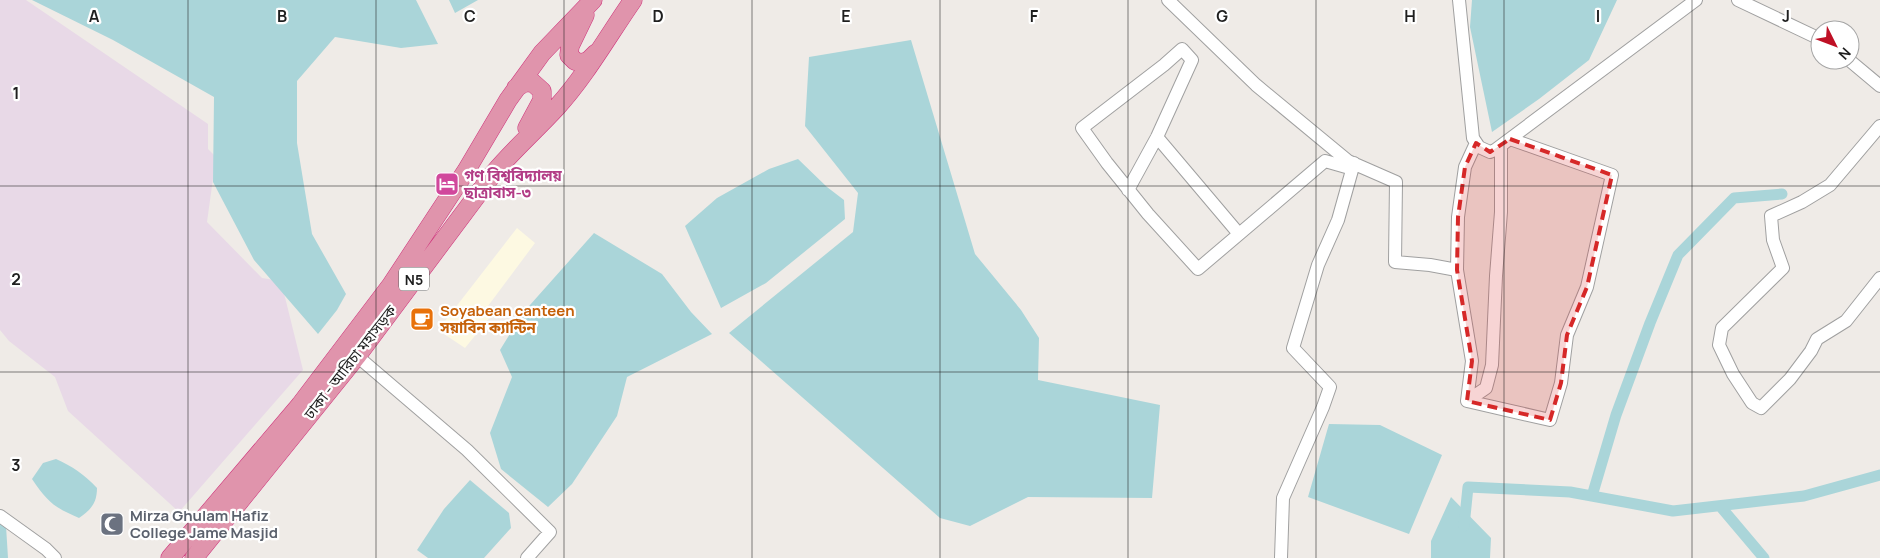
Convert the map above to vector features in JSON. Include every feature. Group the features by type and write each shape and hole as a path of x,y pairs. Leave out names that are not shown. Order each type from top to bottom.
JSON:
{"highway":[{"path":"593,0 570,46 569,55 575,61 581,63 588,61 598,51"},
{"name":"N5","path":"170,558 300,405 392,285 466,171 516,88 542,53 593,0"},
{"name":"ঢাকা - আরিচা মহাসড়ক","path":"194,558 357,356 454,224 514,149 572,90 633,0"},
{"path":"514,149 542,100 542,90 532,82 524,83 516,88"}],"street":[{"path":"1168,0 1256,85 1351,162 1396,182 1395,262 1430,265 1457,270"},
{"path":"1459,0 1472,129 1476,143 1484,150 1490,152 1696,0"},
{"path":"1738,0 1810,34"},
{"path":"1128,190 1158,137 1192,60 1182,49 1082,128 1128,190 1198,269 1325,161 1346,167 1351,162"},
{"path":"1860,69 1880,86"},
{"path":"1880,126 1830,185 1802,202 1771,216 1773,240 1783,268 1722,328 1719,345 1752,403 1761,408 1790,379 1811,351 1817,339 1846,321 1880,278"},
{"path":"1158,137 1239,234"},
{"path":"1467,401 1486,388 1492,365 1505,142"},
{"path":"1467,401 1550,420 1561,383 1567,335 1587,287 1612,175 1505,142"},
{"path":"1467,401 1472,361 1457,270 1458,218 1465,167 1476,143"},
{"path":"1281,558 1283,498 1330,387 1293,348 1318,265 1338,220 1351,162"},
{"path":"357,356 467,450 550,532 528,558"},
{"path":"0,516 46,549 55,558"}],"highlighted area":[{"path":"1510,139 1612,175 1587,287 1567,335 1561,383 1550,420 1467,401 1472,361 1457,270 1458,217 1465,167 1476,143 1490,152"}],"shaded area":[{"path":"0,0 26,0 208,124 208,149 216,157 207,222 262,278 281,281 303,370 179,512 68,411 55,377 9,341 0,330"},
{"path":"517,228 535,243 485,310 491,316 465,348 438,330"}],"water":[{"path":"32,0 416,0 438,44 401,48 335,37 297,81 297,143 312,234 346,294 337,310 318,334 254,260 213,182 214,97 113,40"},
{"path":"449,0 478,0 455,13"},
{"path":"1472,0 1617,0 1589,60 1539,99 1492,132 1470,27"},
{"path":"911,40 975,254 1021,310 1039,338 1038,380 1160,405 1152,498 1028,497 970,526 940,518 729,333 853,232 858,193 805,126 809,57"},
{"path":"798,159 827,187 844,200 845,219 766,283 721,308 685,226 717,198 769,169"},
{"path":"594,233 662,274 691,312 712,334 627,377 617,416 572,484 548,507 501,469 490,433 512,377 500,350 522,314"},
{"path":"1329,424 1380,425 1442,455 1409,534 1308,497"},
{"path":"56,459 78,471 97,488 96,498 92,506 79,518 51,503 32,479 43,463"},
{"path":"470,480 509,513 511,528 484,558 428,558 417,550 444,509"},
{"path":"1451,497 1491,538 1490,558 1431,558 1431,541"},
{"path":"0,524 6,526 8,558 0,558"}],"waterway":[{"path":"1592,496 1616,415 1650,323 1678,255 1734,198 1782,194"},
{"path":"1464,526 1468,487 1570,492 1673,511 1804,496 1880,475"},
{"path":"1720,506 1764,558"}],"place":[{"name":"গণ বিশ্ববিদ্যালয় ছাত্রাবাস-৩","path":"447,184"},
{"name":"Soyabean canteen সয়াবিন ক্যান্টিন","path":"422,319"},
{"name":"Mirza Ghulam Hafiz College Jame Masjid","path":"112,524"}]}
